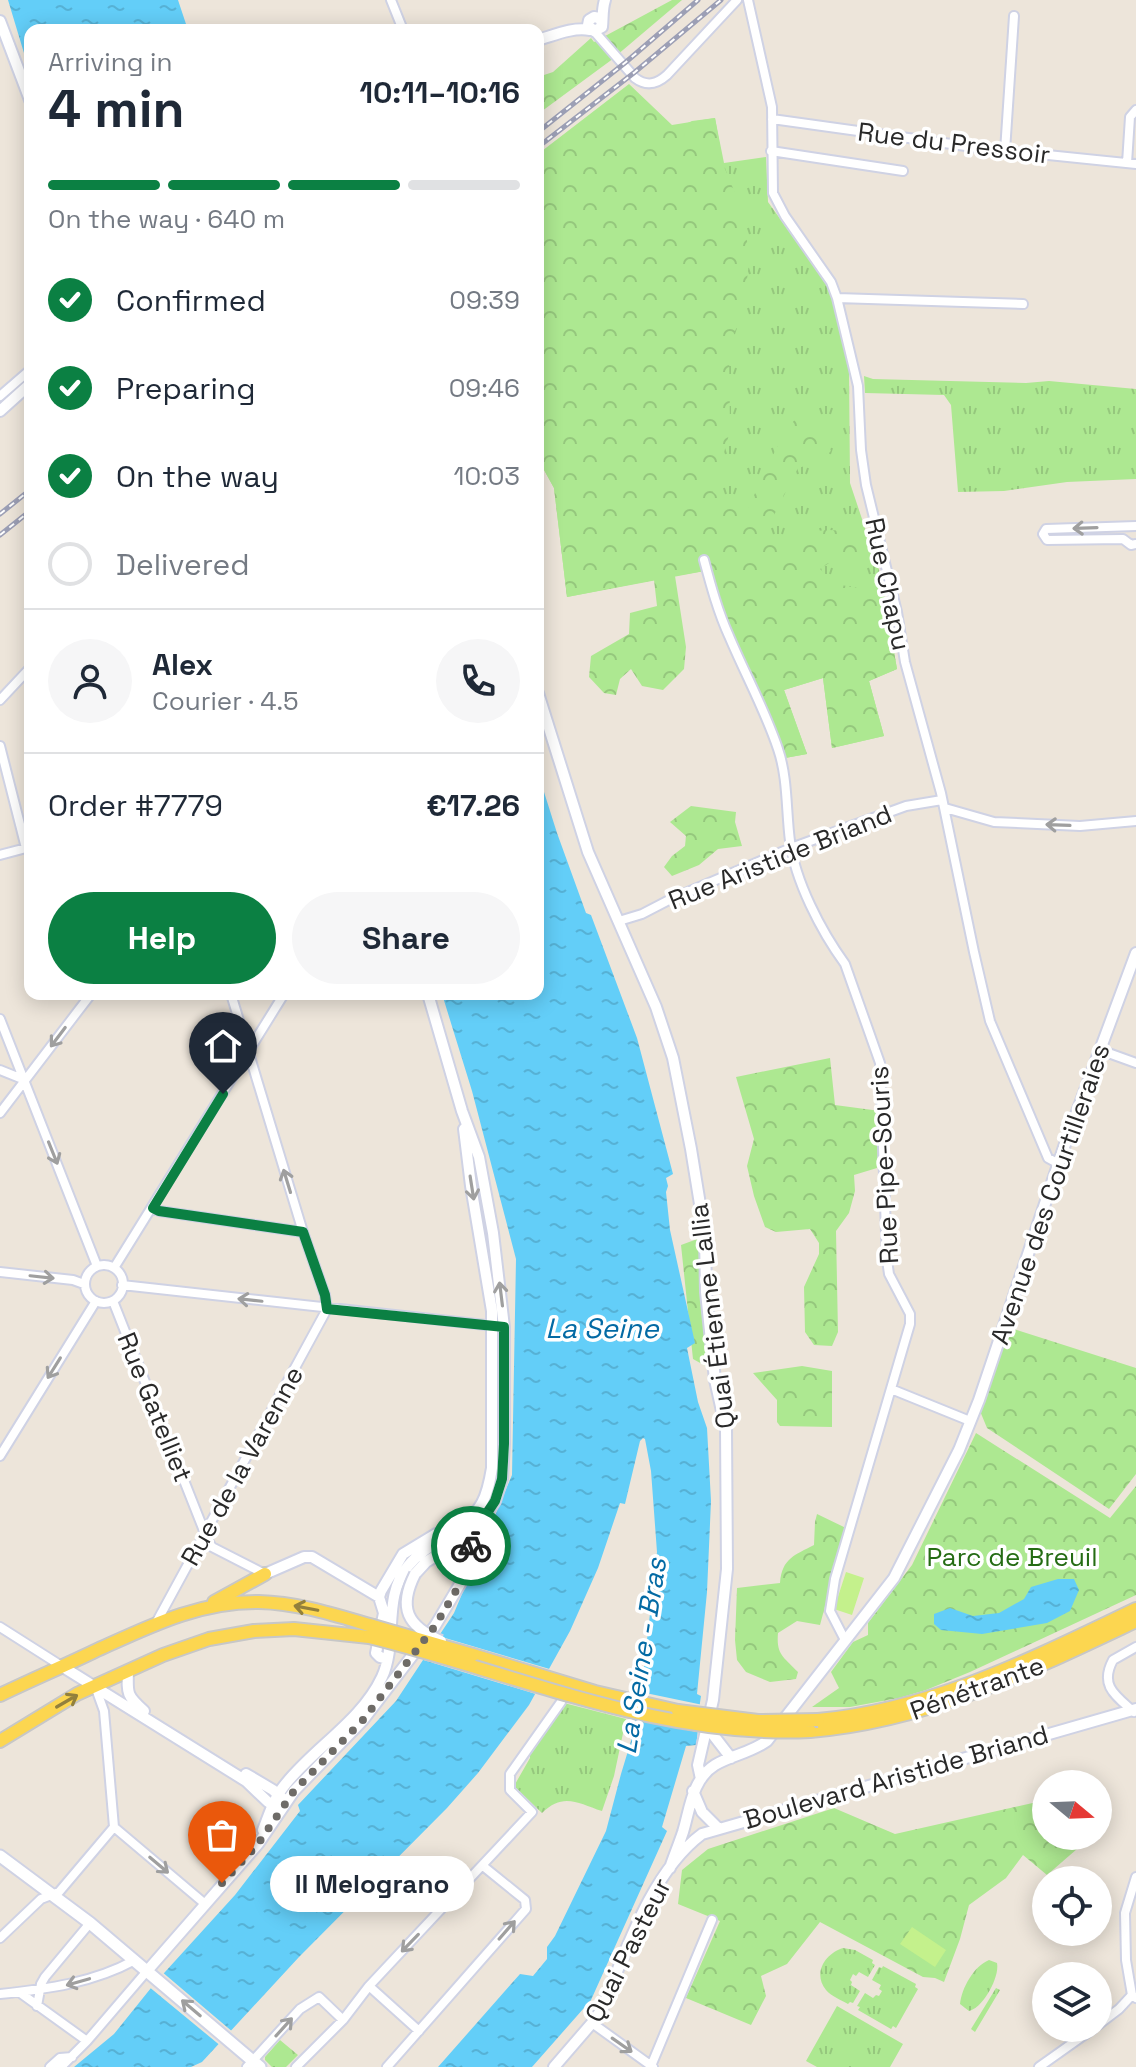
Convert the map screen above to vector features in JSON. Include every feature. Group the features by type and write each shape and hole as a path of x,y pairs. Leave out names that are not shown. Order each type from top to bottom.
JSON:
{"main road":[{"path":"0,1695 156,1623 204,1607 265,1574"},
{"path":"204,1607 279,1603 317,1609 371,1631 624,1710 670,1720 737,1730 814,1725"},
{"name":"Pénétrante","path":"814,1725 944,1693 985,1678 1136,1609"},
{"name":"Pénétrante","path":"814,1725 848,1727 883,1721 964,1697 1035,1669 1136,1621"},
{"path":"0,1741 77,1694 189,1645 241,1633 294,1629 371,1631 473,1655 595,1692 678,1711 814,1725"},
{"path":"0,1856 135,1960 253,2065"}],"street":[{"path":"391,0 401,24"},
{"path":"595,25 603,0"},
{"path":"595,25 617,57 639,81 657,83 737,0"},
{"name":"Rue Chapu","path":"748,0 772,119 773,193 776,202 825,272 837,298 858,386 866,485 897,612 905,662 943,804 990,1021 1048,1158 1059,1164"},
{"path":"1005,151 1014,16"},
{"path":"0,21 24,84"},
{"path":"544,38 595,25"},
{"path":"1132,164 1130,117 1136,110"},
{"name":"Rue du Pressoir","path":"772,119 1005,151 1132,164"},
{"path":"771,151 903,171"},
{"path":"837,298 1023,304"},
{"path":"0,396 24,375"},
{"path":"0,411 24,390"},
{"path":"1136,526 1046,529 1043,534 1047,540 1123,539 1131,545 1136,544"},
{"name":"Rue Pipe-Souris","path":"704,560 728,635 779,752 791,848 800,879 812,907 845,964 880,1063 887,1260 889,1274 910,1314 910,1324 835,1579 830,1611 845,1640"},
{"path":"0,700 24,674"},
{"name":"Quai Étienne Lallia","path":"544,712 588,852 656,1007 673,1058 705,1235 706,1292 715,1380 726,1429 727,1569 713,1700 698,1770 701,1779"},
{"path":"0,746 24,833"},
{"name":"Rue Aristide Briand","path":"619,921 642,914 779,852 906,806 943,804 994,822 1080,826 1136,821"},
{"path":"0,855 24,848"},
{"name":"Avenue des Courtilleraies","path":"693,1791 707,1771 767,1741 894,1578 959,1450 1136,953"},
{"path":"0,1113 86,1000"},
{"path":"233,1000 327,1309"},
{"path":"114,1268 280,1000"},
{"path":"280,1802 363,1720 449,1605 465,1570 475,1531 495,1501 504,1469 504,1327 493,1233 479,1157 462,1111 430,1000"},
{"path":"0,1019 97,1266"},
{"path":"1100,1050 1136,1063"},
{"path":"0,1070 25,1080"},
{"path":"61,2067 150,1974 204,1903 258,1844 280,1802 285,1783 366,1701 381,1679 387,1659 393,1599 399,1580 423,1551 471,1518 482,1504 492,1468 492,1311 462,1111"},
{"path":"153,1208 303,1232"},
{"path":"97,1266 114,1268 121,1276 121,1292 113,1301 96,1301 87,1294 84,1284 88,1273 97,1266"},
{"path":"0,1272 73,1280 84,1284"},
{"path":"122,1285 504,1327"},
{"path":"0,1456 96,1301"},
{"name":"Rue Gatelliet","path":"113,1301 212,1547 265,1574"},
{"name":"Rue de la Varenne","path":"156,1623 327,1309"},
{"path":"891,1389 970,1421"},
{"path":"379,1597 403,1554 459,1520 489,1485"},
{"path":"473,1655 422,1631 406,1608 407,1590 415,1574 426,1562 475,1531"},
{"path":"265,1574 304,1557 312,1557 379,1597 384,1613 376,1653 406,1665"},
{"path":"0,1627 280,1802"},
{"path":"1135,1711 1116,1696 1107,1675 1113,1660 1136,1647"},
{"path":"128,1672 130,1698 146,1713 273,1790 280,1802"},
{"path":"95,1686 104,1711 114,1827 204,1903"},
{"path":"296,2067 343,2020 369,1986 532,1812 510,1790 510,1774 561,1702"},
{"name":"Boulevard Aristide Briand","path":"670,1868 687,1845 702,1834 718,1828 1135,1711"},
{"path":"709,1722 714,1736 731,1758"},
{"path":"702,1746 718,1764"},
{"path":"693,1791 702,1812 718,1828"},
{"path":"670,1868 683,1833 693,1791"},
{"path":"0,1938 41,1899 59,1892 114,1827"},
{"path":"387,2067 526,1909 525,1900 483,1866"},
{"name":"Quai Pasteur","path":"554,2067 602,2009 649,1900 670,1868"},
{"path":"1112,2014 1134,1997 1124,1944 1125,1913 1136,1877"},
{"path":"592,2023 652,2066 712,1920"},
{"path":"37,2006 45,1977 90,1923"},
{"path":"0,1994 65,1986 112,1972 135,1960"},
{"path":"369,1986 419,2031"},
{"path":"18,1992 87,2041"},
{"path":"253,2065 300,2009 319,1997 343,2020"},
{"path":"1039,2067 1075,2042"},
{"path":"50,2067 60,2058 73,2057"}],"green space":[{"path":"672,0 682,0 610,61 544,110 544,75 553,72 591,38 594,42"},
{"path":"629,84 672,125 715,118 723,164 737,198 750,254 743,314 729,344 730,431 713,492 730,508 748,508 784,432 800,414 825,440 831,451 812,464 798,468 770,523 769,541 784,541 829,530 852,534 866,542 860,559 838,557 820,569 836,584 884,593 897,669 869,681 884,736 832,748 823,678 784,690 807,754 785,758 732,635 710,570 675,576 686,647 684,669 663,690 642,686 631,669 620,679 616,695 604,693 589,677 591,656 629,634 630,613 657,606 654,580 567,597 554,488 544,470 544,149"},
{"path":"715,118 724,163 766,157 768,202 830,288 849,368 850,483 879,570 897,669 869,681 884,736 832,748 823,678 784,690 807,754 785,758 732,635 710,570 567,597 554,488 544,470 544,192 692,121"},
{"path":"864,376 873,379 1049,381 1136,389 1136,479 958,492 951,405 944,395 865,393"},
{"path":"691,806 736,812 735,822 742,846 718,849 699,865 672,876 664,867 685,846 686,836 670,822"},
{"path":"830,1058 835,1105 880,1111 877,1168 854,1175 855,1191 849,1213 836,1231 838,1332 832,1346 814,1345 805,1332 804,1287 819,1254 819,1243 810,1229 776,1232 765,1227 747,1166 754,1139 736,1077"},
{"path":"700,1238 711,1369 693,1359 681,1245"},
{"name":"Parc de Breuil","path":"1007,1327 1136,1368 1136,1474 1109,1509 987,1428 980,1411"},
{"path":"802,1366 832,1371 832,1427 780,1426 777,1422 777,1400 753,1373"},
{"name":"Parc de Breuil","path":"976,1433 1110,1518 1136,1486 1136,1595 926,1690 850,1707 812,1707 839,1688 831,1672 853,1642 868,1635 868,1623 912,1565"},
{"path":"817,1514 846,1528 820,1625 797,1621 778,1633 780,1651 798,1672 796,1679 770,1682 746,1672 737,1660 737,1588 780,1583 787,1563 814,1545"},
{"path":"846,1572 864,1578 852,1615 834,1609"},
{"path":"564,1703 626,1719 614,1776 602,1811 564,1801 542,1813 514,1786 530,1758 530,1751"},
{"path":"1032,1803 1032,1850 1076,1850 1057,1866 1036,1866 1023,1855 1006,1878 969,1905 944,1982 923,1977 820,1922 787,1964 761,1976 766,1996 751,2025 686,1998 720,1921 678,1904 682,1870 708,1849 834,1808 895,1834"},
{"path":"912,1927 946,1950 935,1967 900,1944"},
{"path":"843,1948 855,1950 873,1960 875,1965 868,1977 859,1972 856,1976 853,1974 851,1985 860,1991 853,2003 848,2004 828,1992 820,1977 826,1959"},
{"path":"989,1960 997,1963 993,1984 979,2005 969,2011 960,2004 963,1991 973,1973"},
{"path":"883,1966 916,1984 918,1989 896,2028 893,2026 891,2029 858,2010 860,2007 857,2006 865,1993 873,1998 879,1996 881,1985 872,1980 879,1967"},
{"path":"996,1988 1000,1990 975,2032 971,2029"},
{"path":"837,2006 903,2044 890,2067 817,2067 806,2061"},
{"path":"280,2040 298,2055 286,2067 272,2067 265,2057"}],"water":[{"path":"8,0 178,0 186,24 24,24 24,53"},
{"name":"La Seine","path":"544,792 586,913 591,915 637,1038 673,1174 666,1178 670,1230 695,1343 687,1348 698,1402 707,1428 711,1501 707,1592 697,1694 701,1696 698,1732 696,1745 686,1746 662,1827 667,1831 591,2000 532,2067 438,2067 520,1974 533,1976 547,1959 547,1947 606,1831 631,1741 643,1675 657,1552 651,1471 643,1438 625,1504 620,1503 598,1568 570,1631 529,1705 478,1773 447,1808 299,1957 202,2062 191,2067 74,2067 114,2034 155,1983 235,1895 300,1811 298,1805 396,1701 454,1613 512,1475 516,1259 472,1091 444,1000 544,1000"},
{"path":"1058,1579 1074,1579 1079,1590 1070,1611 1047,1623 982,1634 941,1630 934,1624 934,1614 950,1608 973,1616 999,1613 1024,1599 1031,1587"}],"pier":[{"path":"435,1635 553,1670 539,1695 420,1659"},
{"path":"636,1691 703,1705 702,1733 631,1719"},
{"path":"161,1971 234,2033 222,2047 148,1986"}],"railway":[{"path":"544,127 698,0"},
{"path":"544,142 721,0"},
{"path":"0,514 24,495"},
{"path":"0,535 24,516"}],"way so far":[{"path":"222,1883 258,1844 294,1791 363,1720 397,1678 449,1605 460,1584 471,1546"}],"place":[{"name":"Il Melograno","path":"222,1883"}],"route":[{"path":"223,1094 153,1208 303,1232 327,1309 504,1327 504,1469 495,1501 475,1531 471,1546"}],"water label":[{"name":"La Seine - Bras","path":"641,1656"}]}
